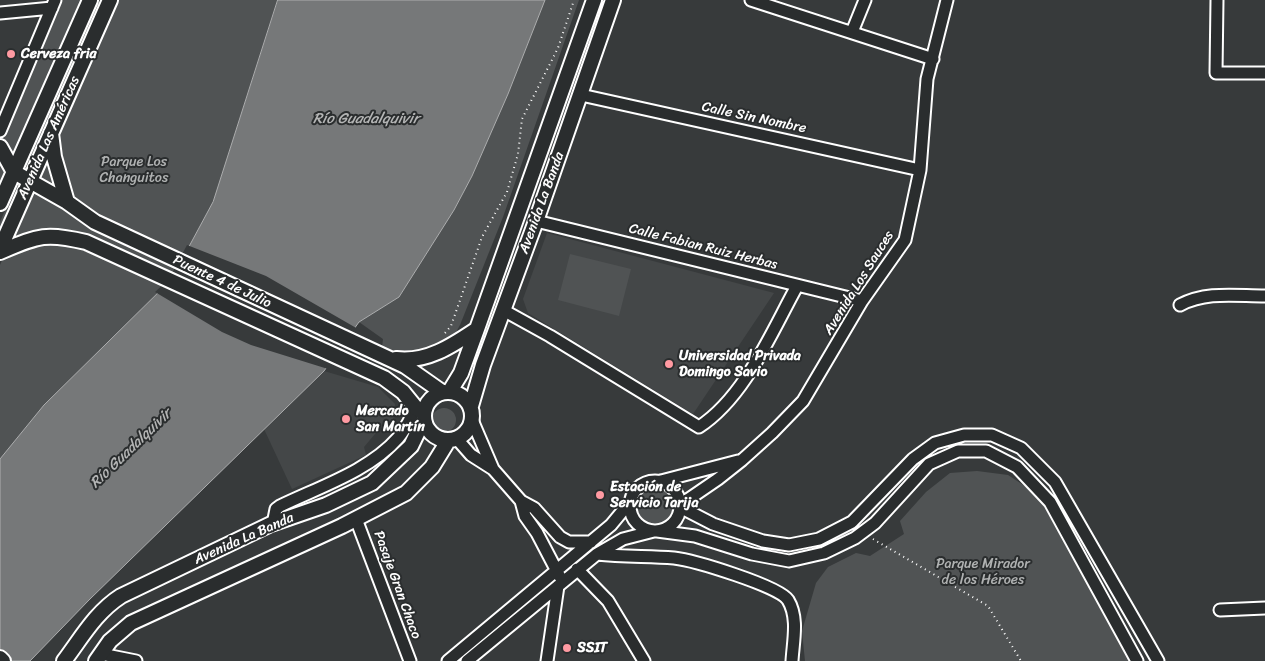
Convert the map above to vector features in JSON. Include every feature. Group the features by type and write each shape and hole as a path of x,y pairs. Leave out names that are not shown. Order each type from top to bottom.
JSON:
{"main road":[{"name":"Avenida Las Américas","path":"0,204 90,0"},
{"name":"Avenida Las Américas","path":"0,250 110,0"},
{"name":"Avenida La Banda","path":"446,392 461,373 478,329 594,0"},
{"name":"Avenida La Banda","path":"471,413 503,310 581,95 613,0"},
{"path":"51,133 54,157 67,202"},
{"path":"0,147 14,172"},
{"name":"Puente 4 de Julio","path":"14,172 67,202 95,222 405,366 446,392"},
{"name":"Puente 4 de Julio","path":"0,250 33,238 57,235 86,242 384,378 403,392 421,413"},
{"path":"379,355 398,359 424,357 448,348 478,329"},
{"path":"446,392 462,396 471,413 467,432 453,440 441,440 429,432 421,413 428,401 446,392"},
{"name":"Avenida La Banda","path":"64,661 108,605 121,596 273,524 326,505 372,483 411,446 421,413"},
{"name":"Avenida La Banda","path":"99,657 110,641 131,624 356,519 406,493 432,467 453,440"},
{"path":"0,658 3,661"}],"street":[{"path":"751,0 933,59"},
{"path":"852,32 865,0"},
{"name":"Avenida Los Sauces","path":"680,506 742,460 803,401 862,301 905,240 920,170 927,79 947,0"},
{"path":"1217,0 1216,73 1265,73"},
{"path":"0,13 53,4"},
{"path":"0,131 53,4"},
{"name":"Calle Sin Nombre","path":"581,95 920,170"},
{"name":"Calle Fabian Ruiz Herbas","path":"536,221 862,301"},
{"path":"503,310 550,336 699,427 716,416 742,384 797,286"},
{"path":"1180,305 1194,298 1210,295 1265,296"},
{"path":"273,524 276,509 280,506 359,468 391,445 421,413"},
{"path":"471,413 493,469"},
{"path":"680,506 713,524 763,541 789,545 819,538 852,522 913,459 935,443 964,435 992,435 1021,448 1055,482 1158,661"},
{"path":"453,440 471,455 493,469 521,501 534,508 560,537 569,542 591,542"},
{"path":"467,661 597,554 623,539 656,531 673,524 678,516 680,506 674,490 661,482 653,481 642,484 632,494 630,502 633,519 638,525 656,531 695,536 752,554 789,561 824,553 862,533 875,523 929,464 958,451 986,451 1017,467 1050,502 1137,661"},
{"name":"Avenida Los Sauces","path":"661,482 742,460"},
{"path":"521,501 525,516 537,533 561,583 547,661"},
{"path":"448,661 591,542 610,525 630,502"},
{"name":"Pasaje Gran Chaco","path":"356,519 410,661"},
{"path":"597,554 627,558 675,558 772,588 788,600 795,621 792,661"},
{"path":"577,569 608,601 644,661"},
{"path":"1220,610 1265,608"},
{"path":"99,657 136,661"}],"path":[{"path":"443,336 451,326 482,238 507,192 518,154 522,119 558,48 574,0"},
{"path":"862,533 988,606 1021,661"}],"shaded area":[{"name":"Universidad Privada Domingo Savio","path":"547,233 774,293 693,414 528,313 523,299"},
{"name":"Mercado San Martín","path":"324,371 378,387 395,404 392,431 380,428 364,447 366,455 292,489 264,429"}],"green space":[{"path":"63,0 85,0 0,195 0,143"},
{"path":"97,0 105,0 0,237 0,222"},
{"name":"Parque Los Changuitos","path":"118,0 279,0 213,202 171,280 44,405 0,459 0,265"},
{"path":"545,0 579,0 503,217 460,325 455,334 437,344 420,350 403,352 382,348 383,339 359,322 399,297 454,210 472,176 508,94"},
{"path":"570,254 631,269 619,316 558,300"},
{"path":"444,408 449,409 455,415 455,425 449,431 444,432 439,431 433,425 432,420 433,415 439,409"},
{"name":"Parque Mirador de los Héroes","path":"977,471 1008,475 1034,492 1059,527 1131,661 805,661 802,631 816,583 828,567 856,553 870,556 904,534 900,521 926,492 950,473"},
{"path":"655,486 668,492 674,505 668,518 655,524 642,518 636,505 642,492"}],"water":[{"name":"Río Guadalquivir","path":"278,0 545,0 508,94 472,176 454,210 399,297 359,322 324,371 89,600 30,661 0,661 0,459 44,405 171,280 213,202"}],"pier":[{"path":"187,245 266,276 358,329 328,369 251,345 222,332 155,292 169,279"}],"place":[{"name":"Cerveza fria","path":"11,54"},
{"name":"Universidad Privada Domingo Savio","path":"669,364"},
{"name":"Mercado San Martín","path":"346,419"},
{"name":"Estación de Servicio Tarija","path":"600,495"},
{"name":"SSIT","path":"567,648"}]}
